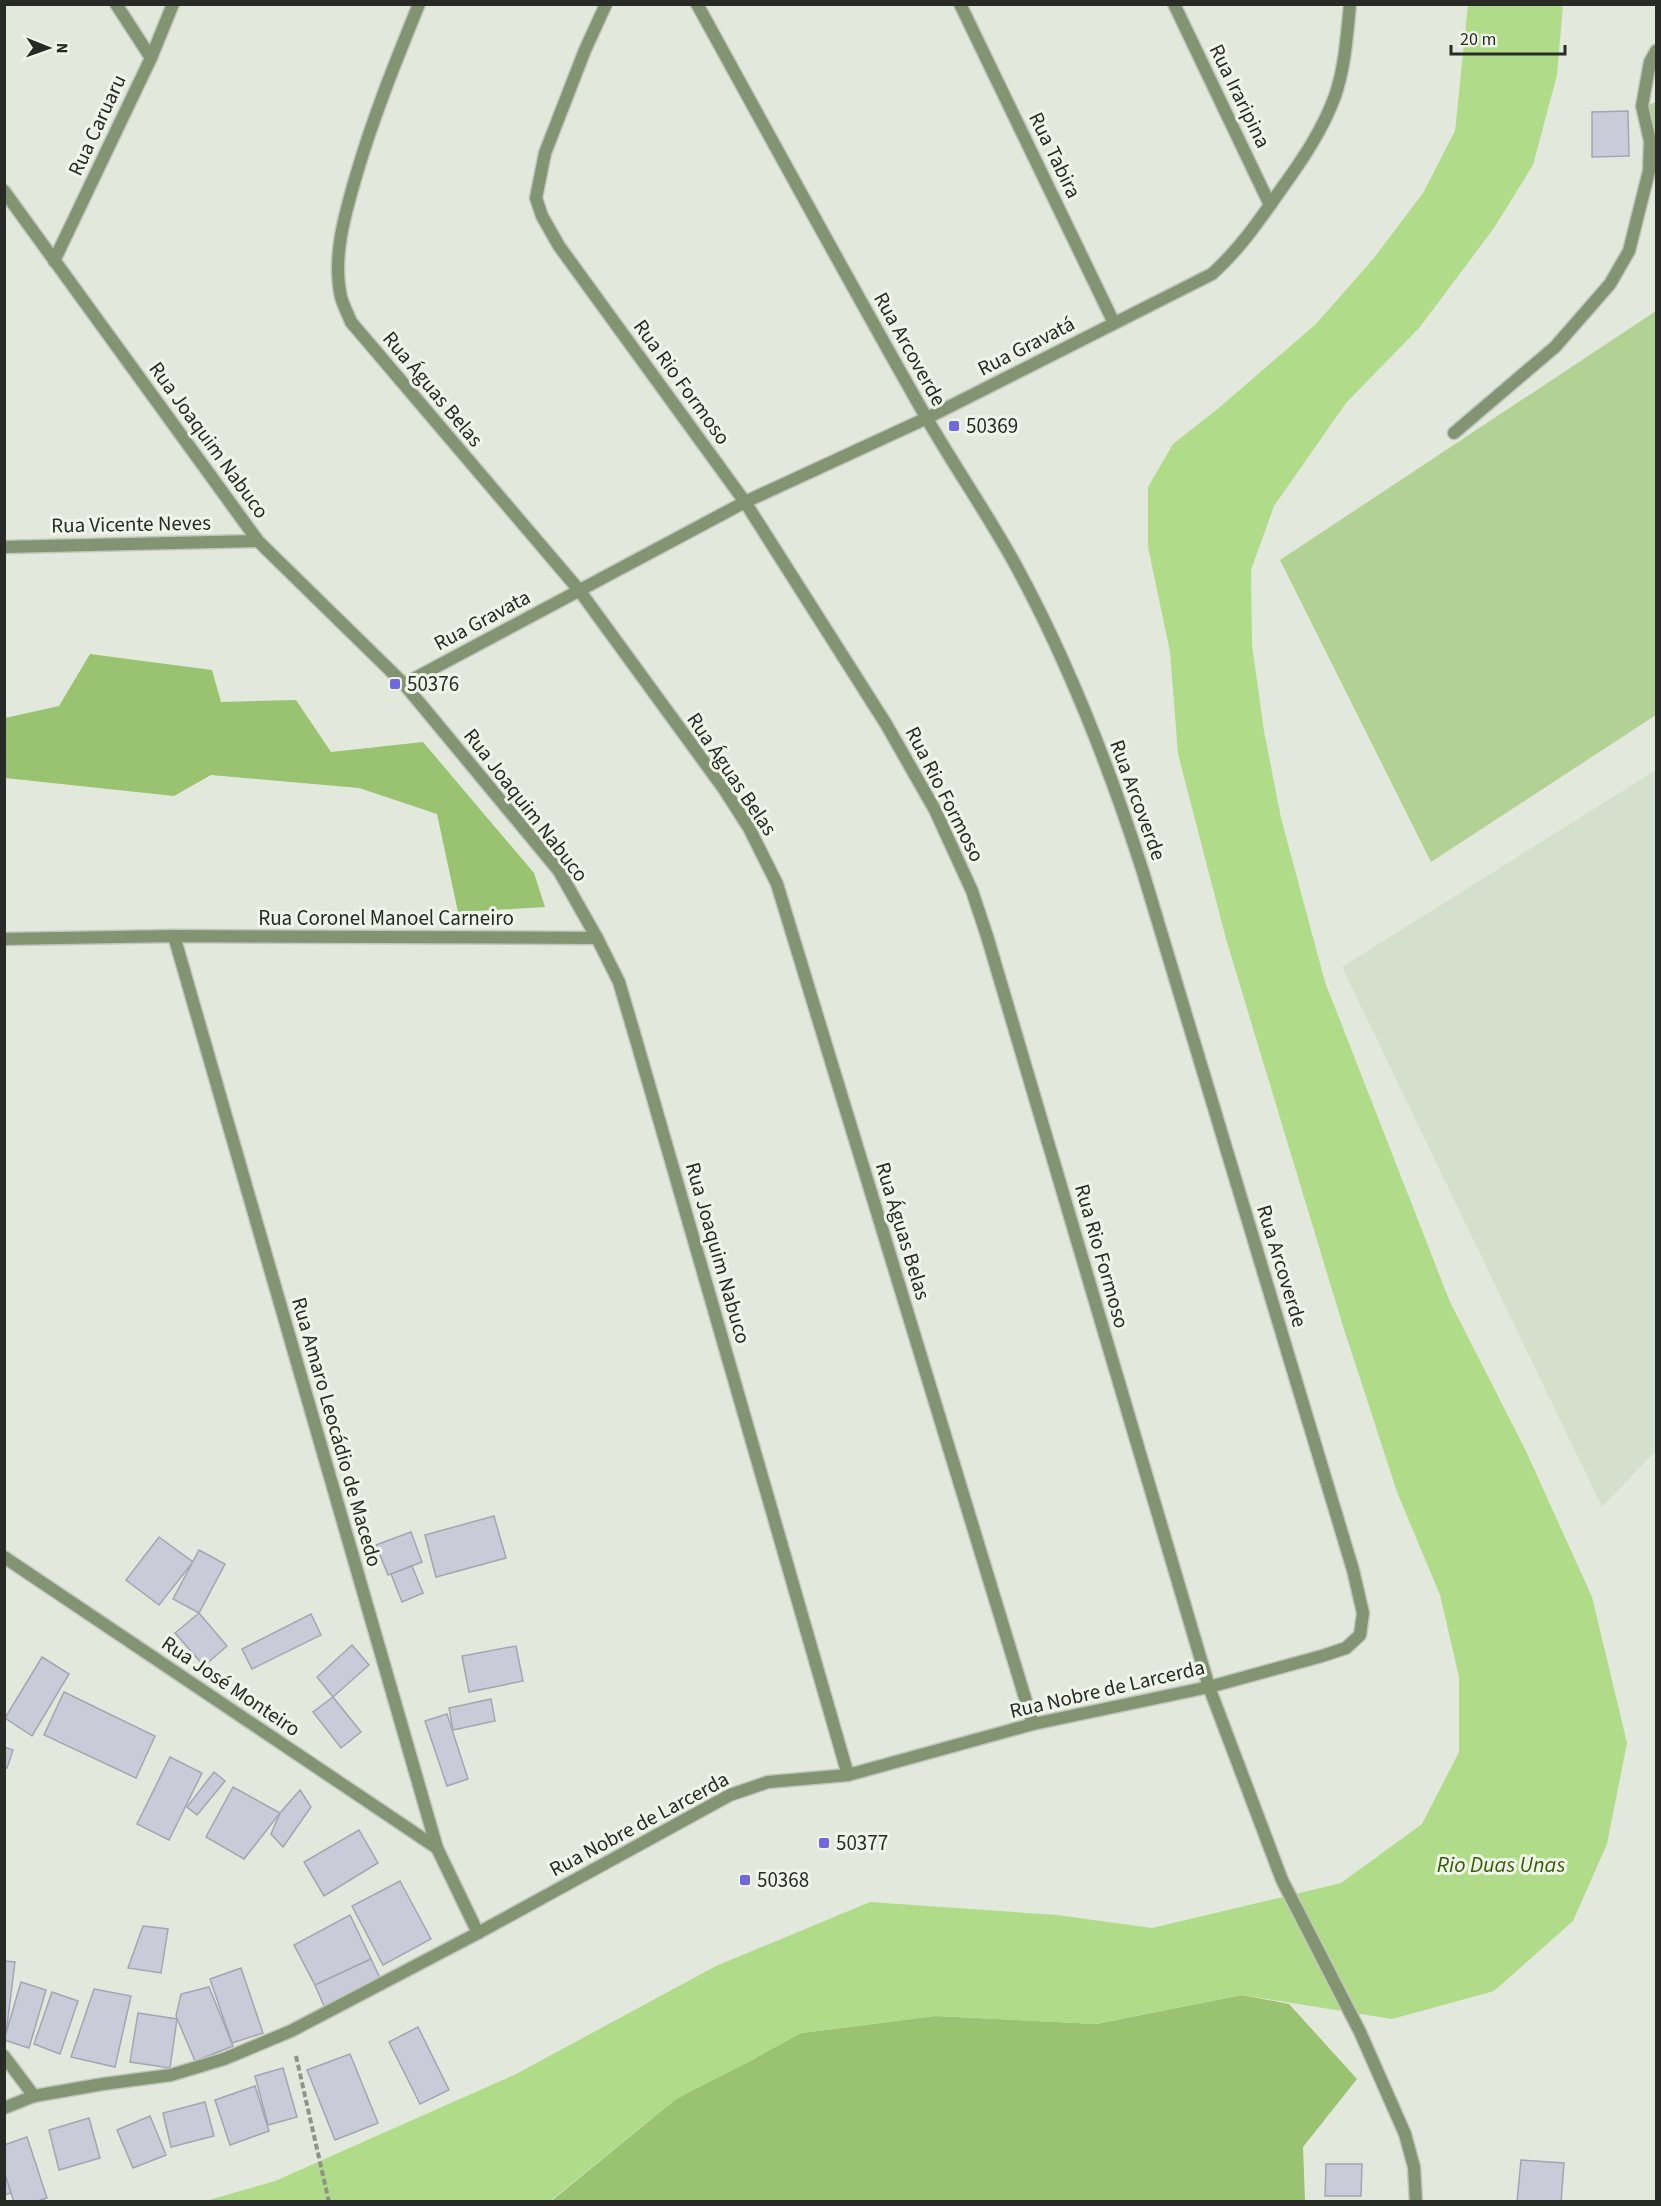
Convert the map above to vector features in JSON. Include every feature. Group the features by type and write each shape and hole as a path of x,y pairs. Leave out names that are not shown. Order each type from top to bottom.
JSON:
{"street":[{"path":"116,4 151,58"},
{"name":"Rua Caruaru","path":"54,261 151,58 173,4"},
{"name":"Rua Águas Belas","path":"419,4 370,126 348,201 341,235 339,271 341,298 351,322 579,591 724,789 749,828 777,884 1033,1724"},
{"name":"Rua Rio Formoso","path":"606,4 585,50 545,153 536,198 542,216 559,246 745,502 886,724 935,810 972,891 991,948 1209,1687 1282,1880 1360,2032 1405,2134 1414,2167 1416,2202"},
{"name":"Rua Arcoverde","path":"697,4 927,418 1015,564 1044,622 1102,754 1143,872 1353,1570 1362,1613 1360,1635 1346,1648 1322,1656"},
{"name":"Rua Tabira","path":"960,4 1114,323"},
{"name":"Rua Iraripina","path":"1174,4 1270,205"},
{"name":"Rua Gravatá","path":"579,591 745,502 927,418 1212,273 1233,255 1308,152 1332,104 1341,75 1350,4"},
{"path":"1454,433 1554,347 1610,284 1629,251 1649,171 1650,141 1642,106 1650,62 1656,51"},
{"name":"Rua Joaquim Nabuco","path":"4,191 258,541 404,684 558,871 597,938 619,982 848,1775"},
{"name":"Rua Vicente Neves","path":"4,546 258,541"},
{"name":"Rua Gravata","path":"404,684 579,591"},
{"name":"Rua Coronel Manoel Carneiro","path":"4,939 174,936 597,938"},
{"name":"Rua Amaro Leocádio de Macedo","path":"174,936 437,1848 478,1933"},
{"name":"Rua José Monteiro","path":"4,1557 437,1848"},
{"name":"Rua Nobre de Larcerda","path":"4,2109 34,2096 171,2075 224,2060 291,2031 744,1789 768,1782 848,1775 1033,1724 1209,1687 1322,1656"},
{"path":"4,2056 34,2096"}],"path":[{"path":"291,2031 329,2202"}],"shaded area":[{"path":"1656,102 1656,136 1645,106"},
{"path":"1656,311 1656,715 1431,862 1280,560"},
{"path":"90,654 212,670 221,702 296,700 331,752 423,742 534,873 545,907 458,912 437,814 359,788 211,775 174,796 5,778 5,718 59,706"},
{"path":"1656,770 1656,1451 1602,1507 1342,967"},
{"path":"1242,1995 1289,2004 1357,2079 1303,2147 1305,2201 550,2202 676,2099 801,2033 935,2016 1096,2024"}],"water":[{"name":"Rio Duas Unas","path":"1468,5 1563,5 1557,75 1533,165 1494,228 1420,327 1346,403 1274,506 1251,570 1252,645 1264,731 1281,818 1325,982 1450,1302 1525,1449 1592,1597 1627,1743 1607,1844 1573,1921 1494,1991 1392,2019 1242,1995 1096,2024 935,2016 801,2033 676,2099 550,2201 202,2202 275,2181 516,2074 716,1966 870,1902 1057,1915 1152,1928 1341,1883 1422,1824 1459,1752 1459,1677 1440,1595 1397,1492 1342,1323 1226,939 1178,754 1170,652 1148,547 1148,487 1173,444 1220,407 1316,324 1374,258 1423,193 1455,131"}],"building":[{"path":"1628,111 1629,156 1592,157 1592,112"},
{"path":"494,1516 506,1558 436,1577 425,1535"},
{"path":"411,1532 422,1562 388,1575 376,1545"},
{"path":"159,1537 193,1562 159,1605 126,1580"},
{"path":"199,1550 225,1564 199,1613 173,1599"},
{"path":"412,1566 423,1593 402,1602 391,1574"},
{"path":"199,1613 227,1646 204,1666 175,1633"},
{"path":"311,1614 321,1635 252,1669 242,1649"},
{"path":"352,1645 369,1665 333,1697 317,1677"},
{"path":"516,1646 523,1681 469,1692 462,1656"},
{"path":"42,1657 69,1674 32,1736 5,1718"},
{"path":"64,1692 155,1736 136,1778 44,1735"},
{"path":"333,1697 361,1732 341,1748 313,1712"},
{"path":"491,1699 495,1721 453,1730 449,1708"},
{"path":"447,1714 468,1779 447,1786 425,1721"},
{"path":"4,1747 13,1750 7,1768 4,1767"},
{"path":"170,1757 202,1773 169,1840 137,1824"},
{"path":"214,1772 225,1781 197,1815 187,1807"},
{"path":"233,1787 280,1813 244,1859 206,1837"},
{"path":"300,1790 311,1807 283,1847 271,1834 280,1813"},
{"path":"359,1830 378,1863 324,1896 304,1862"},
{"path":"400,1881 431,1939 383,1965 352,1906"},
{"path":"350,1915 371,1959 315,1985 294,1945"},
{"path":"143,1926 168,1929 161,1973 128,1968"},
{"path":"371,1959 381,1980 324,2006 315,1985"},
{"path":"4,1961 15,1962 6,2034 4,2034"},
{"path":"241,1968 263,2033 232,2043 210,1979"},
{"path":"21,1982 46,1990 29,2048 4,2040"},
{"path":"209,1987 233,2046 195,2061 176,2016 181,1994"},
{"path":"94,1989 131,1996 115,2067 71,2057"},
{"path":"52,1992 78,2001 60,2054 34,2044"},
{"path":"138,2013 177,2019 170,2068 130,2062"},
{"path":"418,2027 449,2090 420,2104 389,2042"},
{"path":"350,2054 378,2123 335,2140 307,2070"},
{"path":"283,2068 297,2117 268,2125 255,2076"},
{"path":"255,2086 269,2131 230,2145 215,2100"},
{"path":"205,2102 214,2136 171,2147 163,2113"},
{"path":"150,2116 166,2155 133,2168 117,2130"},
{"path":"89,2118 100,2158 59,2170 49,2130"},
{"path":"27,2137 47,2198 35,2202 14,2202 4,2172 4,2145"},
{"path":"1521,2160 1564,2163 1561,2202 1517,2202"},
{"path":"1326,2164 1362,2164 1361,2196 1325,2196"},
{"path":"4,2172 11,2193 4,2195"}],"place":[{"name":"50369","path":"954,426"},
{"name":"50376","path":"395,684"},
{"name":"50377","path":"824,1843"},
{"name":"50368","path":"745,1880"}]}
